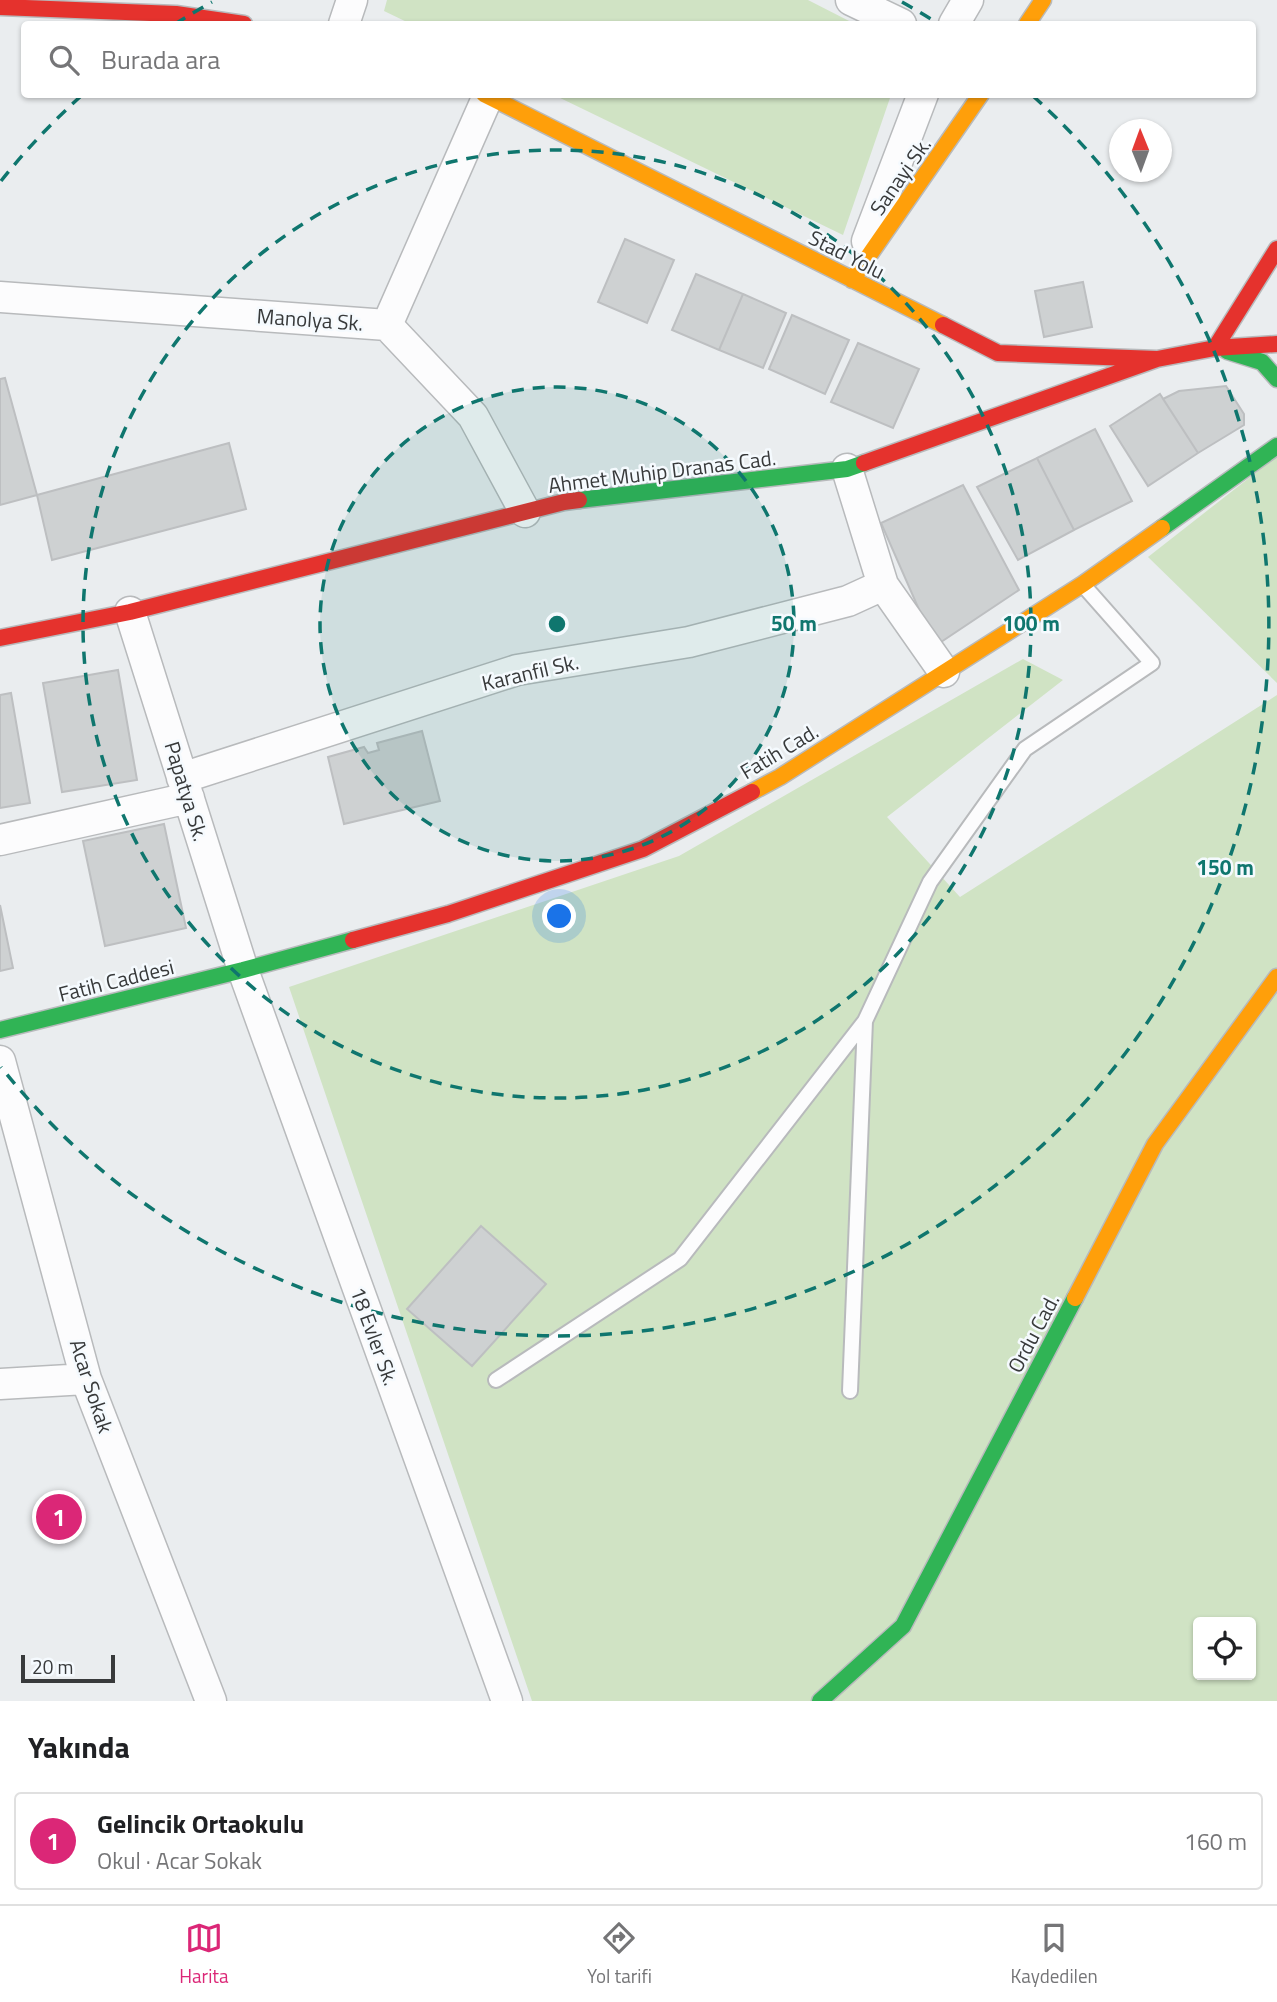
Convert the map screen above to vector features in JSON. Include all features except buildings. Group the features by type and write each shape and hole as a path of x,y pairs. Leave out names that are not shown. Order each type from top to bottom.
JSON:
{"main road":[{"path":"1029,21 1043,0"},
{"path":"0,7 176,14 224,21"},
{"name":"Stad Yolu","path":"492,98 998,353 1157,359 1215,348 1277,344"},
{"name":"Sanayi Sk.","path":"852,280 978,98"},
{"path":"1215,348 1277,248"},
{"name":"Stad Yolu","path":"1215,348 1254,357 1275,374 1277,379"},
{"name":"Ahmet Muhip Dranas Cad.","path":"0,638 130,612 564,502 847,469 1157,359"},
{"name":"Fatih Cad.","path":"243,971 448,914 643,849 780,777 1083,583 1277,446"},
{"name":"Fatih Caddesi","path":"0,1030 243,971"},
{"name":"Ordu Cad.","path":"820,1701 903,1626 1155,1144 1277,977"}],"street":[{"path":"345,21 352,0"},
{"path":"851,0 895,21"},
{"path":"956,21 968,0"},
{"path":"387,325 485,98"},
{"path":"852,280 921,98"},
{"name":"Manolya Sk.","path":"0,297 387,325 472,416 525,512"},
{"path":"847,469 883,585 944,672"},
{"name":"Karanfil Sk.","path":"0,840 186,788 517,670 689,642 848,601 883,585"},
{"name":"Papatya Sk.","path":"130,612 243,971"},
{"name":"18 Evler Sk.","path":"243,971 507,1701"},
{"name":"Acar Sokak","path":"0,1061 86,1379 211,1701"},
{"path":"0,1384 86,1379"}],"lane":[{"path":"496,1380 680,1259 865,1021 930,882 1025,749 1152,663 1083,583"},
{"path":"850,1391 865,1021"}],"green space":[{"path":"387,0 808,0 849,21 405,21 384,11"},
{"path":"560,98 890,98 843,235"},
{"path":"1277,456 1277,683 1148,557"},
{"path":"1023,659 1063,680 887,817 960,897 1277,695 1277,1701 532,1701 289,987 679,856"}],"traffic: fast":[{"path":"1227,351 1262,362 1277,379"},
{"path":"1162,528 1277,446"},
{"path":"579,500 847,469 864,463"},
{"path":"0,1030 353,940"},
{"path":"820,1701 903,1626 1075,1298"}],"traffic: slow":[{"path":"1029,21 1043,0"},
{"path":"492,98 943,325"},
{"path":"852,280 978,98"},
{"path":"752,792 780,777 1083,584 1162,528"},
{"path":"1075,1298 1155,1144 1277,977"}],"traffic: jam":[{"path":"0,7 176,14 224,21"},
{"path":"1215,348 1277,249"},
{"path":"943,325 998,353 1157,359 1215,348 1277,344"},
{"path":"864,463 1157,359"},
{"path":"0,638 130,612 579,500"},
{"path":"353,940 448,914 643,849 752,792"}],"place":[{"name":"Gelincik Ortaokulu","path":"59,1517"}]}
